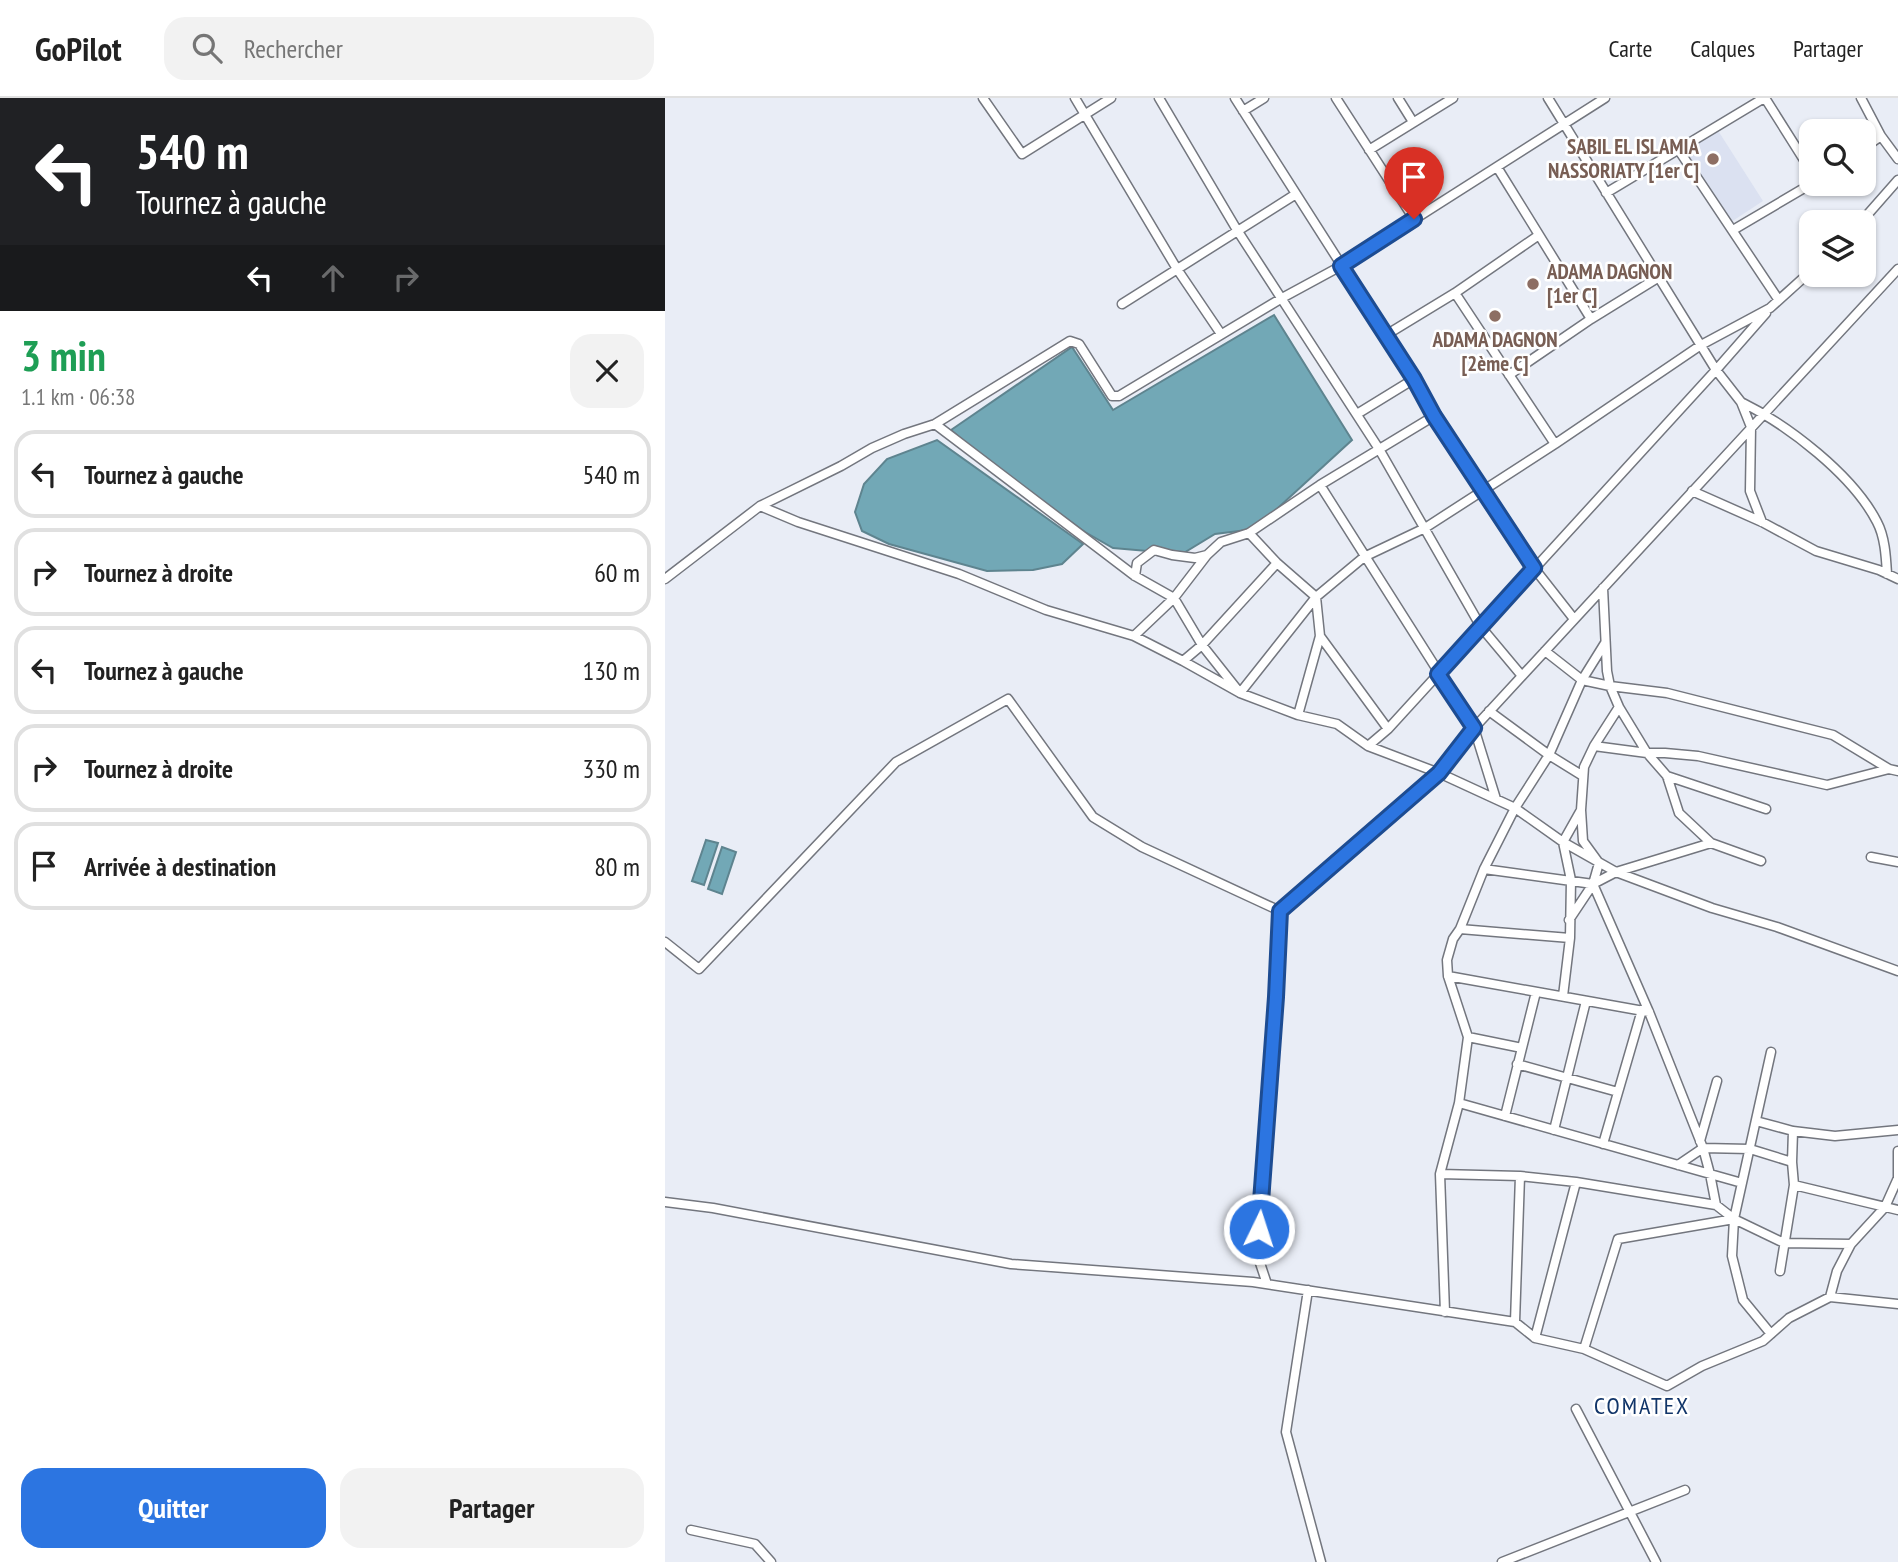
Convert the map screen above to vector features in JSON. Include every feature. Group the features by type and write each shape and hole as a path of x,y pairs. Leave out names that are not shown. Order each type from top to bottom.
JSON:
{"street":[{"path":"983,98 1022,154 1111,98"},
{"path":"1075,98 1177,270 1221,334"},
{"path":"1159,98 1237,230 1380,449 1481,627 1522,676"},
{"path":"1235,98 1414,379 1434,416 1534,568 1574,619"},
{"path":"1244,111 1264,98"},
{"path":"1336,98 1414,219"},
{"path":"1398,98 1413,122"},
{"path":"1548,98 1716,370 1741,402 1751,427 1750,491 1762,522"},
{"path":"665,579 759,506 872,448 935,424 1070,341 1079,344 1112,396 1119,396 1282,298 1341,266 1605,98"},
{"path":"1606,193 1765,98 1799,152"},
{"path":"1861,98 1881,136 1898,159"},
{"path":"1369,150 1450,99"},
{"path":"1876,140 1881,136"},
{"path":"1678,149 1779,299"},
{"path":"1497,167 1591,319"},
{"path":"1872,210 1898,180"},
{"path":"1733,230 1799,191"},
{"path":"1122,304 1296,194"},
{"path":"1385,335 1455,293 1539,235"},
{"path":"1267,1284 1257,1254 1280,911 1439,773 1489,711 1898,269"},
{"path":"1509,375 1659,277"},
{"path":"1368,746 1388,730 1770,308 1799,282"},
{"path":"1455,293 1555,444"},
{"path":"1240,693 1316,597 1364,557 1425,528 1701,345 1770,308"},
{"path":"1357,414 1414,379"},
{"path":"1741,402 1765,414 1823,457 1861,497 1878,523 1888,574"},
{"path":"1134,636 1174,598 1207,555 1221,542 1249,533 1320,485 1434,416"},
{"path":"935,424 1135,576 1174,598 1202,645 1240,693"},
{"path":"1320,485 1474,728 1496,799"},
{"path":"1692,491 1762,522 1816,551 1898,579"},
{"path":"759,506 798,522 958,574 1046,610 1134,636 1240,693 1298,715 1337,724 1368,746 1439,773 1515,808 1563,842 1616,873 1898,971"},
{"path":"1249,533 1277,563 1316,597 1319,636 1298,715"},
{"path":"1135,576 1137,563 1154,550 1195,558 1207,555"},
{"path":"1184,661 1277,563"},
{"path":"1603,588 1610,686 1619,707 1647,753 1667,776 1679,813 1711,843 1761,861"},
{"path":"1319,636 1388,730"},
{"path":"1445,1312 1440,1174 1459,1103 1468,1037 1448,976 1447,960 1453,939 1460,929 1484,870 1515,808 1549,755 1582,680 1605,643"},
{"path":"1545,651 1582,680 1667,693 1833,735 1894,770"},
{"path":"665,942 699,969 896,762 1008,699 1093,817 1142,847 1280,911"},
{"path":"1599,863 1583,841 1581,810 1584,767 1619,707"},
{"path":"1489,711 1583,776"},
{"path":"1594,746 1698,756 1827,785 1894,770"},
{"path":"1667,776 1766,809"},
{"path":"1563,996 1570,939 1571,880 1563,842 1581,810"},
{"path":"1484,870 1593,884 1616,873 1711,843"},
{"path":"1871,857 1898,862"},
{"path":"1569,920 1593,884 1599,863"},
{"path":"1593,884 1701,1144 1716,1205"},
{"path":"1460,929 1570,939"},
{"path":"1448,976 1645,1011"},
{"path":"1505,1116 1536,992"},
{"path":"1554,1130 1586,1001"},
{"path":"1603,1144 1645,1011"},
{"path":"1468,1037 1522,1048"},
{"path":"1770,1052 1734,1219 1732,1256 1743,1300 1771,1334"},
{"path":"1517,1063 1618,1092"},
{"path":"1678,1165 1701,1144 1717,1081"},
{"path":"1459,1103 1742,1183"},
{"path":"1756,1121 1793,1131 1835,1136 1898,1130"},
{"path":"1780,1270 1794,1185 1793,1131"},
{"path":"1701,1144 1750,1149 1792,1162"},
{"path":"1830,1297 1837,1271 1851,1244 1885,1207 1898,1178 1898,1151"},
{"path":"1440,1174 1520,1176 1576,1182 1716,1205 1734,1219 1784,1243 1851,1244"},
{"path":"1515,1322 1520,1176"},
{"path":"1535,1338 1576,1182"},
{"path":"1794,1185 1898,1210"},
{"path":"665,1202 713,1208 1011,1264 1267,1284 1515,1322 1535,1338 1584,1349 1667,1386 1702,1366 1763,1340 1789,1318 1830,1297 1898,1304"},
{"path":"1584,1349 1618,1239 1734,1219"},
{"path":"1308,1290 1286,1432 1321,1562"},
{"path":"1576,1409 1656,1562"},
{"path":"1502,1562 1685,1490"},
{"path":"691,1530 755,1544 771,1562"}],"shaded area":[{"path":"1717,129 1763,201 1731,222 1685,150"}],"water":[{"path":"1274,315 1352,440 1255,529 1215,534 1182,554 1113,548 1085,532 993,466 951,430 1072,347 1113,410"},
{"path":"937,440 1083,544 1062,564 1033,570 987,571 889,544 862,531 855,512 864,484 887,459"},
{"path":"706,840 718,843 704,885 692,881"},
{"path":"722,847 736,852 722,894 708,889"}],"place":[{"name":"SABIL EL ISLAMIA NASSORIATY [1er C]","path":"1713,159"},
{"name":"ADAMA DAGNON [1er C]","path":"1533,284"},
{"name":"ADAMA DAGNON [2ème C]","path":"1495,316"}],"district":[{"name":"COMATEX","path":"1642,1406"}],"route":[{"path":"1259,1229 1280,911 1439,773 1474,728 1438,674 1534,568 1434,416 1414,379 1341,266 1414,219"}]}
